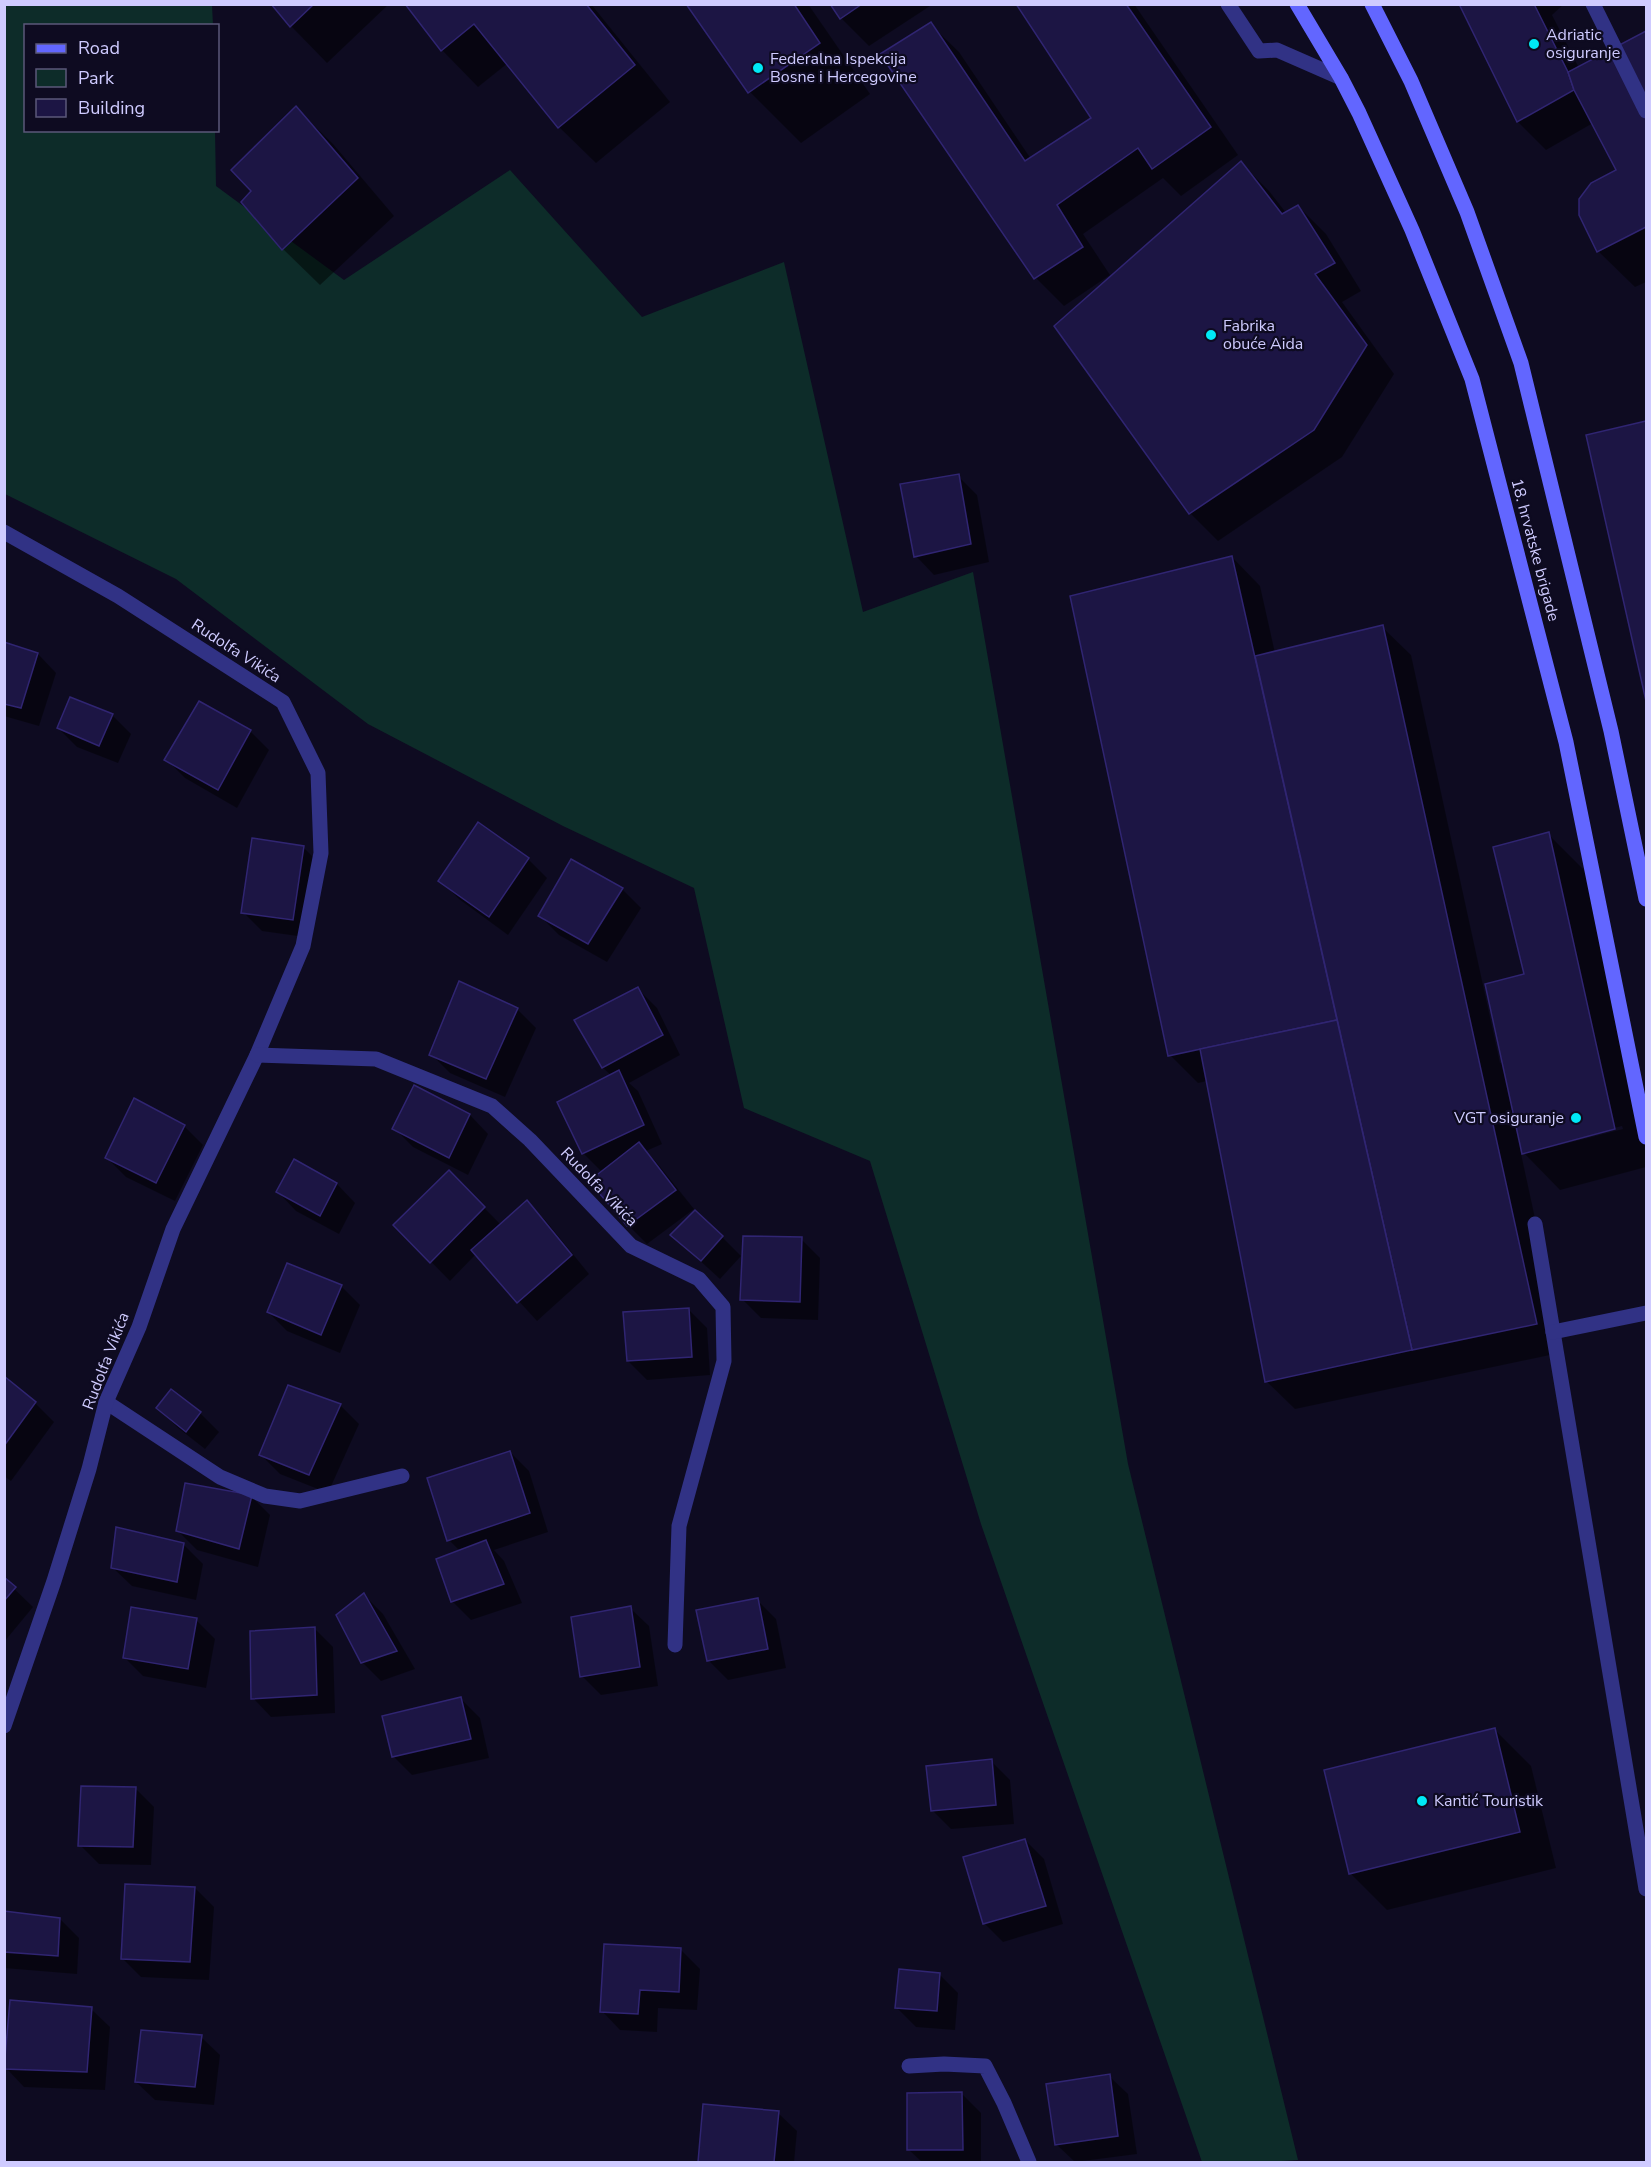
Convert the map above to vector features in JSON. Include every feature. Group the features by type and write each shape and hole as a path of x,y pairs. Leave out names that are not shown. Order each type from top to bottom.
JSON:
{"main road":[{"name":"18. hrvatske brigade","path":"1297,4 1359,113 1412,230 1472,379 1566,742 1647,1137"},
{"name":"18. hrvatske brigade","path":"1372,4 1411,81 1467,212 1521,363 1611,731 1647,899"}],"street":[{"path":"1228,4 1259,51 1277,50 1341,78"},
{"path":"1593,4 1647,111"},
{"name":"Rudolfa Vikića","path":"4,532 118,596 283,702 318,772 321,853 303,946 257,1055 173,1229 139,1327 106,1401 89,1468 57,1570 4,1726"},
{"name":"Rudolfa Vikića","path":"257,1055 376,1059 492,1106 530,1140 631,1246 699,1279 723,1306 724,1361 679,1526 675,1645"},
{"path":"1536,1224 1647,1889"},
{"path":"1553,1332 1647,1312"},
{"path":"106,1401 220,1477 265,1496 300,1501 402,1476"},
{"path":"909,2066 944,2064 985,2066 1004,2103 1029,2163"}],"green space":[{"path":"4,5 212,5 213,24 24,24 24,132 215,132 216,186 344,280 510,170 642,317 784,262 863,612 973,572 1128,1464 1298,2160 1202,2162 981,1524 870,1161 744,1108 694,888 563,826 368,724 176,579 5,494"}],"building":[{"path":"271,4 314,4 290,27"},
{"path":"405,4 586,4 635,65 558,128 474,24 441,51"},
{"name":"Federalna Ispekcija Bosne i Hercegovine","path":"686,4 794,4 820,43 748,93"},
{"path":"830,4 862,4 840,19"},
{"path":"1016,4 1126,4 1211,127 1152,169 1138,148 1057,205 1083,247 1034,279 880,54 931,22 1025,161 1091,118"},
{"path":"1459,4 1534,4 1568,72 1574,90 1517,122"},
{"path":"1646,31 1646,227 1597,252 1579,215 1579,199 1591,183 1616,170 1574,90 1568,72"},
{"path":"296,106 358,178 282,250 241,202 251,191 231,170"},
{"name":"Fabrika obuće Aida","path":"1241,161 1282,214 1298,205 1335,263 1315,274 1367,345 1314,430 1189,514 1054,326"},
{"path":"1646,421 1646,701 1586,435"},
{"path":"959,474 971,544 914,557 900,484"},
{"path":"1232,556 1337,1020 1168,1056 1070,596"},
{"path":"1383,625 1537,1324 1412,1350 1255,656"},
{"path":"4,642 38,653 21,708 4,704"},
{"path":"70,697 113,714 99,746 57,728"},
{"path":"199,701 251,730 218,790 164,760"},
{"path":"478,822 529,858 489,917 438,881"},
{"path":"1549,832 1615,1129 1522,1154 1485,984 1524,974 1493,847"},
{"path":"252,838 304,846 293,920 241,913"},
{"path":"571,859 623,888 588,944 538,916"},
{"path":"459,981 518,1008 486,1079 429,1055"},
{"path":"638,987 663,1035 602,1068 574,1020"},
{"path":"1337,1020 1412,1350 1265,1382 1200,1049"},
{"path":"619,1070 644,1125 582,1154 557,1102"},
{"path":"414,1085 470,1114 449,1158 392,1129"},
{"path":"134,1098 185,1125 156,1183 105,1158"},
{"path":"639,1142 676,1190 627,1226 589,1181"},
{"path":"294,1159 337,1183 320,1216 276,1192"},
{"path":"449,1170 485,1207 430,1263 393,1225"},
{"path":"527,1200 572,1255 517,1303 471,1250"},
{"path":"695,1210 723,1236 701,1261 670,1235"},
{"path":"743,1236 802,1237 800,1302 740,1300"},
{"path":"287,1263 342,1285 321,1335 267,1312"},
{"path":"689,1308 692,1357 627,1361 623,1312"},
{"path":"4,1376 36,1402 4,1446"},
{"path":"288,1385 341,1404 309,1475 259,1455"},
{"path":"171,1389 201,1412 186,1432 156,1408"},
{"path":"510,1451 530,1513 447,1541 427,1478"},
{"path":"185,1483 252,1495 239,1549 176,1531"},
{"path":"116,1527 184,1543 177,1582 111,1568"},
{"path":"486,1540 504,1584 451,1602 436,1559"},
{"path":"4,1577 16,1587 4,1601"},
{"path":"364,1593 397,1651 361,1663 336,1615"},
{"path":"758,1598 768,1649 707,1661 696,1610"},
{"path":"631,1606 640,1667 580,1677 571,1617"},
{"path":"131,1607 197,1618 188,1669 123,1658"},
{"path":"315,1627 317,1695 251,1699 250,1631"},
{"path":"461,1697 471,1739 392,1757 382,1716"},
{"name":"Kantić Touristik","path":"1495,1728 1520,1832 1349,1874 1324,1770"},
{"path":"992,1759 996,1805 931,1811 926,1766"},
{"path":"81,1786 136,1787 133,1847 78,1846"},
{"path":"1025,1839 1046,1906 983,1924 963,1857"},
{"path":"125,1884 195,1887 190,1962 121,1959"},
{"path":"4,1911 60,1918 58,1956 4,1952"},
{"path":"604,1944 681,1948 679,1992 640,1990 638,2014 600,2012"},
{"path":"899,1969 940,1973 937,2011 895,2008"},
{"path":"10,2000 92,2007 87,2072 4,2069"},
{"path":"141,2030 202,2035 195,2087 135,2082"},
{"path":"1110,2074 1118,2136 1055,2145 1046,2084"},
{"path":"962,2092 963,2150 907,2150 907,2093"},
{"path":"703,2104 779,2111 774,2162 698,2162"}],"place":[{"name":"Adriatic osiguranje","path":"1534,44"},
{"name":"Federalna Ispekcija Bosne i Hercegovine","path":"758,68"},
{"name":"Fabrika obuće Aida","path":"1211,335"},
{"name":"VGT osiguranje","path":"1576,1118"},
{"name":"Kantić Touristik","path":"1422,1801"}]}
